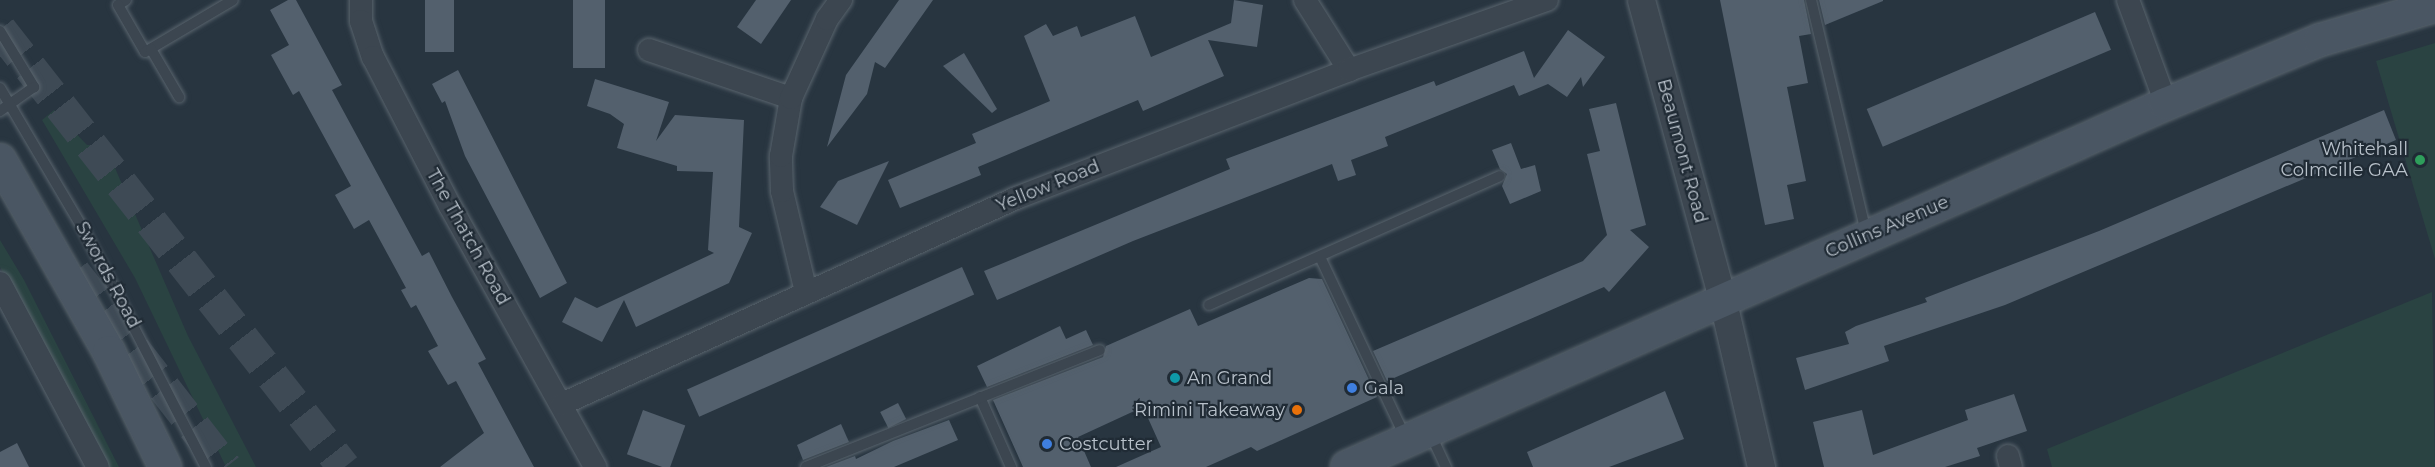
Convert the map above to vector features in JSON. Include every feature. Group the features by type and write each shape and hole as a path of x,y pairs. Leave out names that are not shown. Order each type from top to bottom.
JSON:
{"main road":[{"name":"Collins Avenue","path":"1362,464 1418,435 2166,104 2320,40 2435,6"},
{"name":"Swords Road","path":"0,159 108,352 165,467"}],"street":[{"name":"The Thatch Road","path":"361,0 361,21 373,57 450,206 595,467"},
{"path":"806,292 782,191 781,156 791,98 827,19 840,0"},
{"path":"1305,0 1349,70"},
{"name":"Yellow Road","path":"562,404 1016,198 1349,70 1547,0"},
{"name":"Beaumont Road","path":"1641,0 1723,302 1761,467"},
{"path":"2128,0 2166,104"},
{"path":"649,50 791,98"},
{"path":"0,283 98,467"}],"lane":[{"path":"122,2 145,52 233,0"},
{"path":"1810,0 1867,236"},
{"path":"0,31 34,87 5,107"},
{"path":"151,49 179,97"},
{"name":"Swords Road","path":"0,88 5,107 88,239 206,467"},
{"path":"1209,305 1500,176"},
{"path":"1320,257 1418,435 1446,467"},
{"path":"806,467 1100,350"},
{"path":"980,398 1011,467"}],"green space":[{"name":"Whitehall Colmcille GAA","path":"2435,43 2435,259 2376,61"},
{"path":"54,110 87,145 105,145 188,336 256,467 226,467 135,278 42,120"},
{"path":"0,240 24,280 119,467 107,467 79,408 0,267"},
{"path":"2432,292 2435,467 2052,467 2047,449"}],"building":[{"path":"288,0 296,0 342,85 332,90 422,256 429,252 486,359 478,363 534,467 440,467 484,433 456,381 448,385 428,351 438,346 416,305 411,308 401,290 406,288 369,220 354,229 335,195 351,186 299,91 293,95 271,55 289,45 270,10"},
{"path":"425,0 454,0 454,52 425,52"},
{"path":"573,0 605,0 605,68 573,68"},
{"path":"756,0 791,0 761,44 737,27"},
{"path":"899,0 933,0 885,68 875,62 867,94 827,147 846,75"},
{"path":"1234,0 1263,5 1257,47 1208,40 1224,76 1143,111 1138,100 978,167 981,175 900,208 888,180 976,143 972,134 1050,101 1024,36 1046,24 1053,36 1077,26 1081,37 1135,16 1151,57 1231,23"},
{"path":"1720,0 1804,0 1811,34 1799,36 1808,83 1787,87 1806,181 1787,185 1794,219 1765,225"},
{"path":"1819,0 1883,0 1883,1 1825,25"},
{"path":"2095,12 2111,50 1883,147 1867,109"},
{"path":"1568,30 1605,57 1583,87 1581,77 1567,97 1548,84 1519,96 1514,85 1385,137 1388,146 1351,160 1356,175 1338,181 1332,164 1133,241 997,300 984,271 1230,169 1226,159 1434,81 1436,86 1524,51 1534,78"},
{"path":"964,53 997,109 992,113 943,66"},
{"path":"458,70 567,283 540,298 465,156 445,101 442,103 432,84"},
{"path":"595,79 669,102 656,141 675,115 744,120 739,227 752,233 729,283 636,327 624,300 602,342 562,322 575,297 597,308 714,253 708,250 713,172 677,171 677,166 617,148 624,124 610,114 587,106"},
{"path":"1616,103 1646,225 1630,230 1649,247 1609,292 1604,287 1387,381 1373,351 1583,261 1607,235 1587,154 1600,151 1589,109"},
{"path":"2384,110 2396,140 2005,305 1884,346 1889,361 1805,390 1796,358 1849,344 1845,332 1856,326 1927,302 1925,298 2099,231"},
{"path":"1511,143 1521,169 1535,165 1541,191 1510,204 1502,186 1507,174 1500,169 1492,150"},
{"path":"889,161 857,225 820,207 838,181"},
{"path":"962,267 974,294 699,417 687,389"},
{"path":"1309,278 1322,279 1377,397 1257,451 1251,447 1206,467 1116,467 1161,447 1143,407 1078,437 1091,467 1023,467 993,400 1103,357 1106,346 1190,309 1198,326"},
{"path":"1060,326 1066,339 1086,330 1093,345 987,387 977,366"},
{"path":"1665,391 1684,439 1609,467 1533,467 1527,452"},
{"path":"2014,394 2027,431 1977,448 1980,456 1945,467 1824,467 1813,422 1862,410 1873,455 1968,420 1965,410"},
{"path":"898,403 906,419 888,428 880,412"},
{"path":"643,410 685,425 670,467 662,467 627,454"},
{"path":"949,420 958,440 894,467 826,467 855,456 856,459 893,441"},
{"path":"841,424 849,442 803,460 797,445"},
{"path":"17,443 29,467 0,467 0,452"}],"tunnel":[{"path":"0,29 344,467"},
{"path":"74,272 226,467"}],"place":[{"name":"Whitehall Colmcille GAA","path":"2420,160"},
{"name":"An Grand","path":"1175,378"},
{"name":"Gala","path":"1352,388"},
{"name":"Rimini Takeaway","path":"1297,410"},
{"name":"Costcutter","path":"1047,444"}]}
